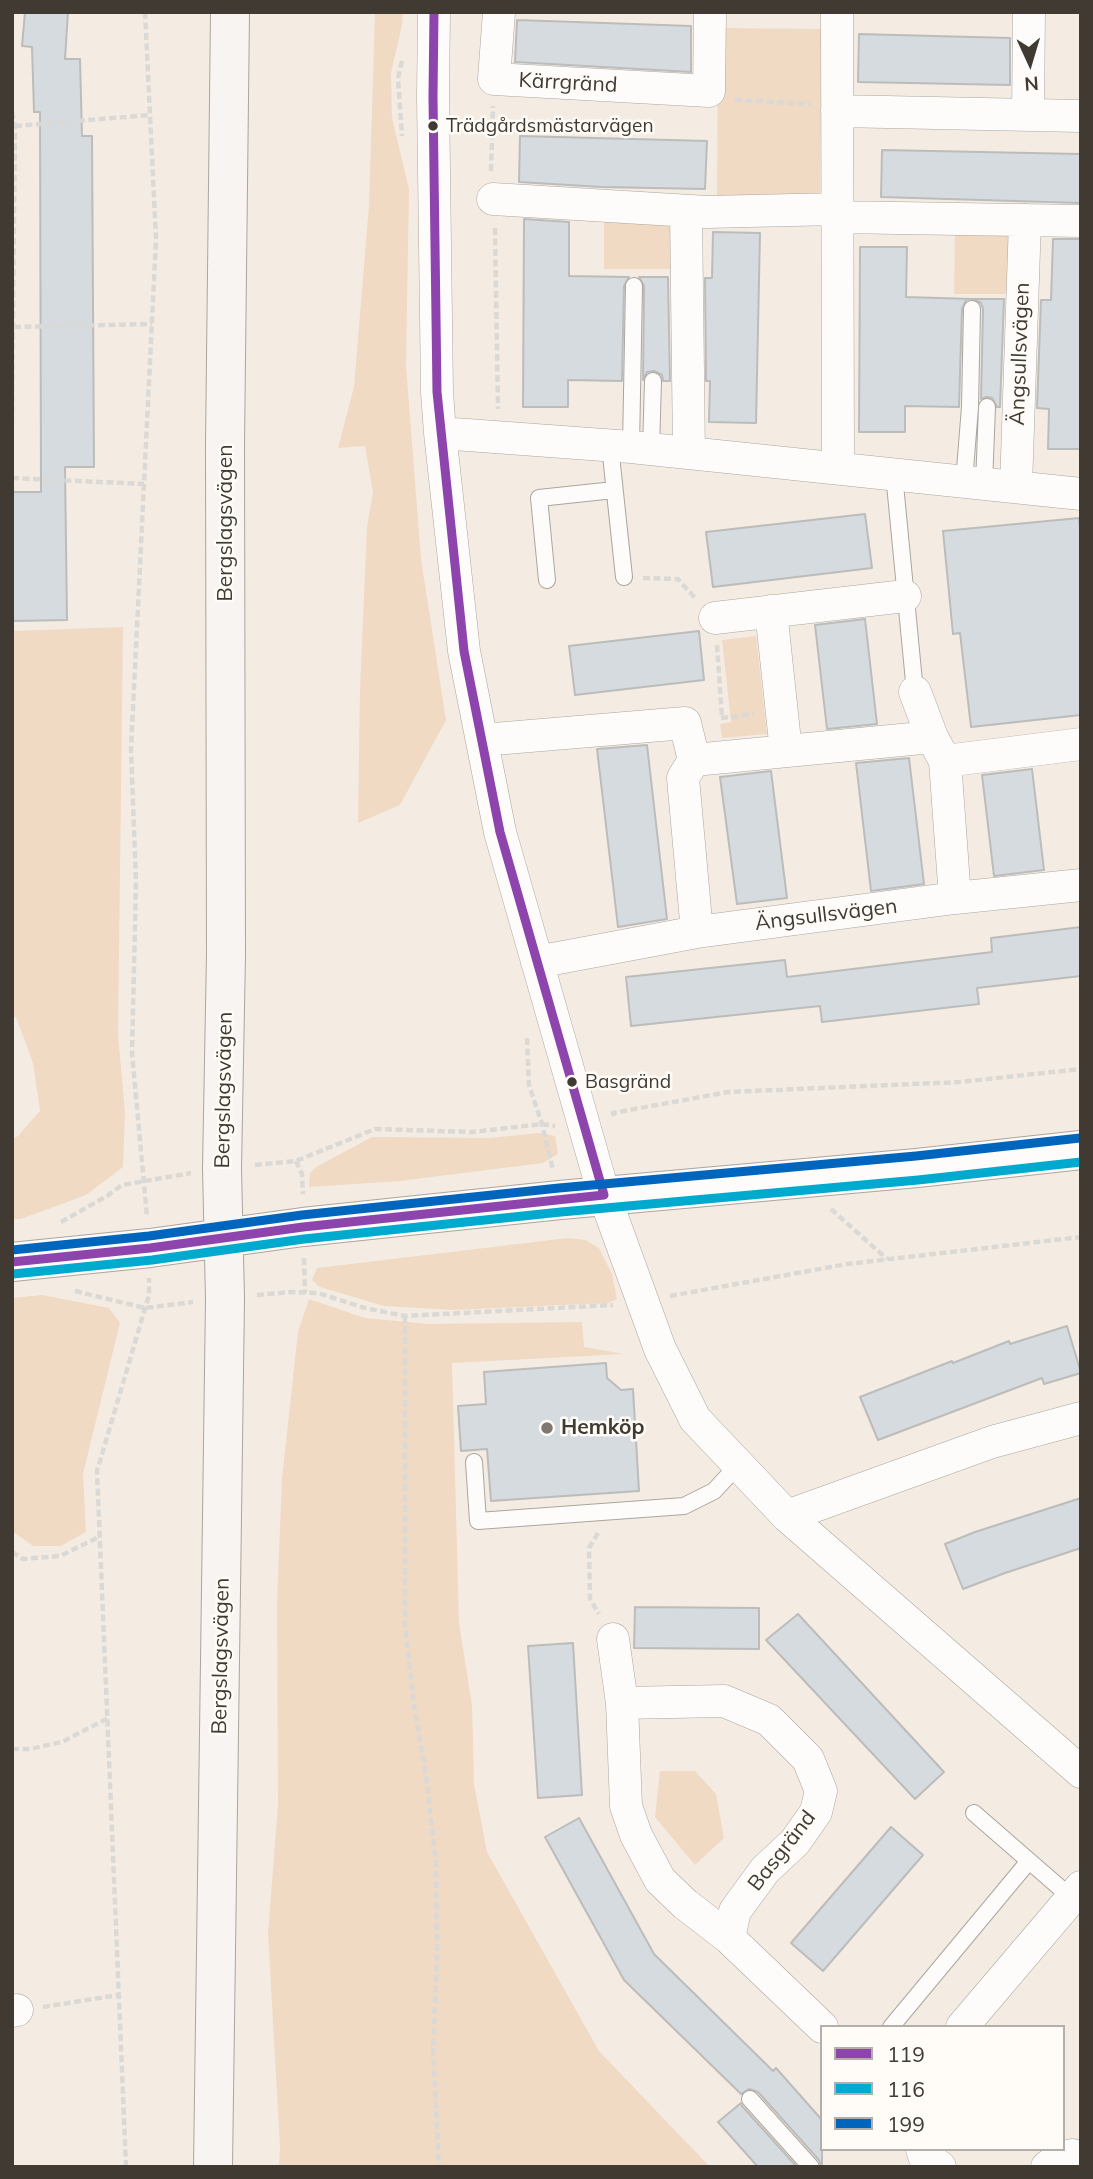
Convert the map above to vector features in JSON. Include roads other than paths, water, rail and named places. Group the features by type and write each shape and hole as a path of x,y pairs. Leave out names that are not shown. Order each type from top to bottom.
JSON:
{"main road":[{"name":"Bergslagsvägen","path":"213,2167 223,1515 225,445 230,12"}],"street":[{"path":"435,12 433,97 437,393 464,650 500,832 604,1195 660,1349 695,1419 787,1516 1078,1765"},
{"name":"Kärrgränd","path":"499,12 494,79 709,91 710,12"},
{"path":"837,12 838,468"},
{"path":"1028,115 1029,12"},
{"path":"837,111 1081,116"},
{"path":"493,199 707,212 837,213 1081,221"},
{"path":"686,211 689,453"},
{"name":"Ängsullsvägen","path":"1016,487 1024,220"},
{"path":"440,433 631,447 1081,494"},
{"path":"715,618 905,596"},
{"path":"771,611 786,751"},
{"path":"915,692 939,749 955,898"},
{"path":"482,740 685,723 694,760 683,778 696,932"},
{"path":"694,760 786,751 1081,744"},
{"name":"Ängsullsvägen","path":"537,962 696,932 955,898 1081,885"},
{"path":"12,1262 604,1195 917,1168 1081,1150"},
{"path":"787,1516 992,1442 1081,1418"},
{"path":"613,1639 622,1703 626,1806 636,1835 660,1880 685,1904 729,1938 820,2025"},
{"name":"Basgränd","path":"622,1703 724,1700 769,1720 808,1759 821,1791 816,1812 795,1842 765,1870 735,1911 729,1938"},
{"path":"964,2025 1078,1897"}],"lane":[{"path":"631,447 634,286"},
{"path":"972,309 970,407 974,483"},
{"path":"624,577 614,490 653,381"},
{"path":"974,483 987,407"},
{"path":"894,474 915,692"},
{"path":"547,580 538,498 614,490"},
{"path":"474,1462 478,1521 684,1506 714,1491 738,1465"},
{"path":"974,1814 1029,1861 1078,1897"},
{"path":"893,2025 1029,1861"},
{"path":"750,2099 811,2167"}],"place":[{"name":"Trädgårdsmästarvägen","path":"433,126"},
{"name":"Basgränd","path":"572,1082"},
{"name":"Hemköp","path":"547,1428"}]}
